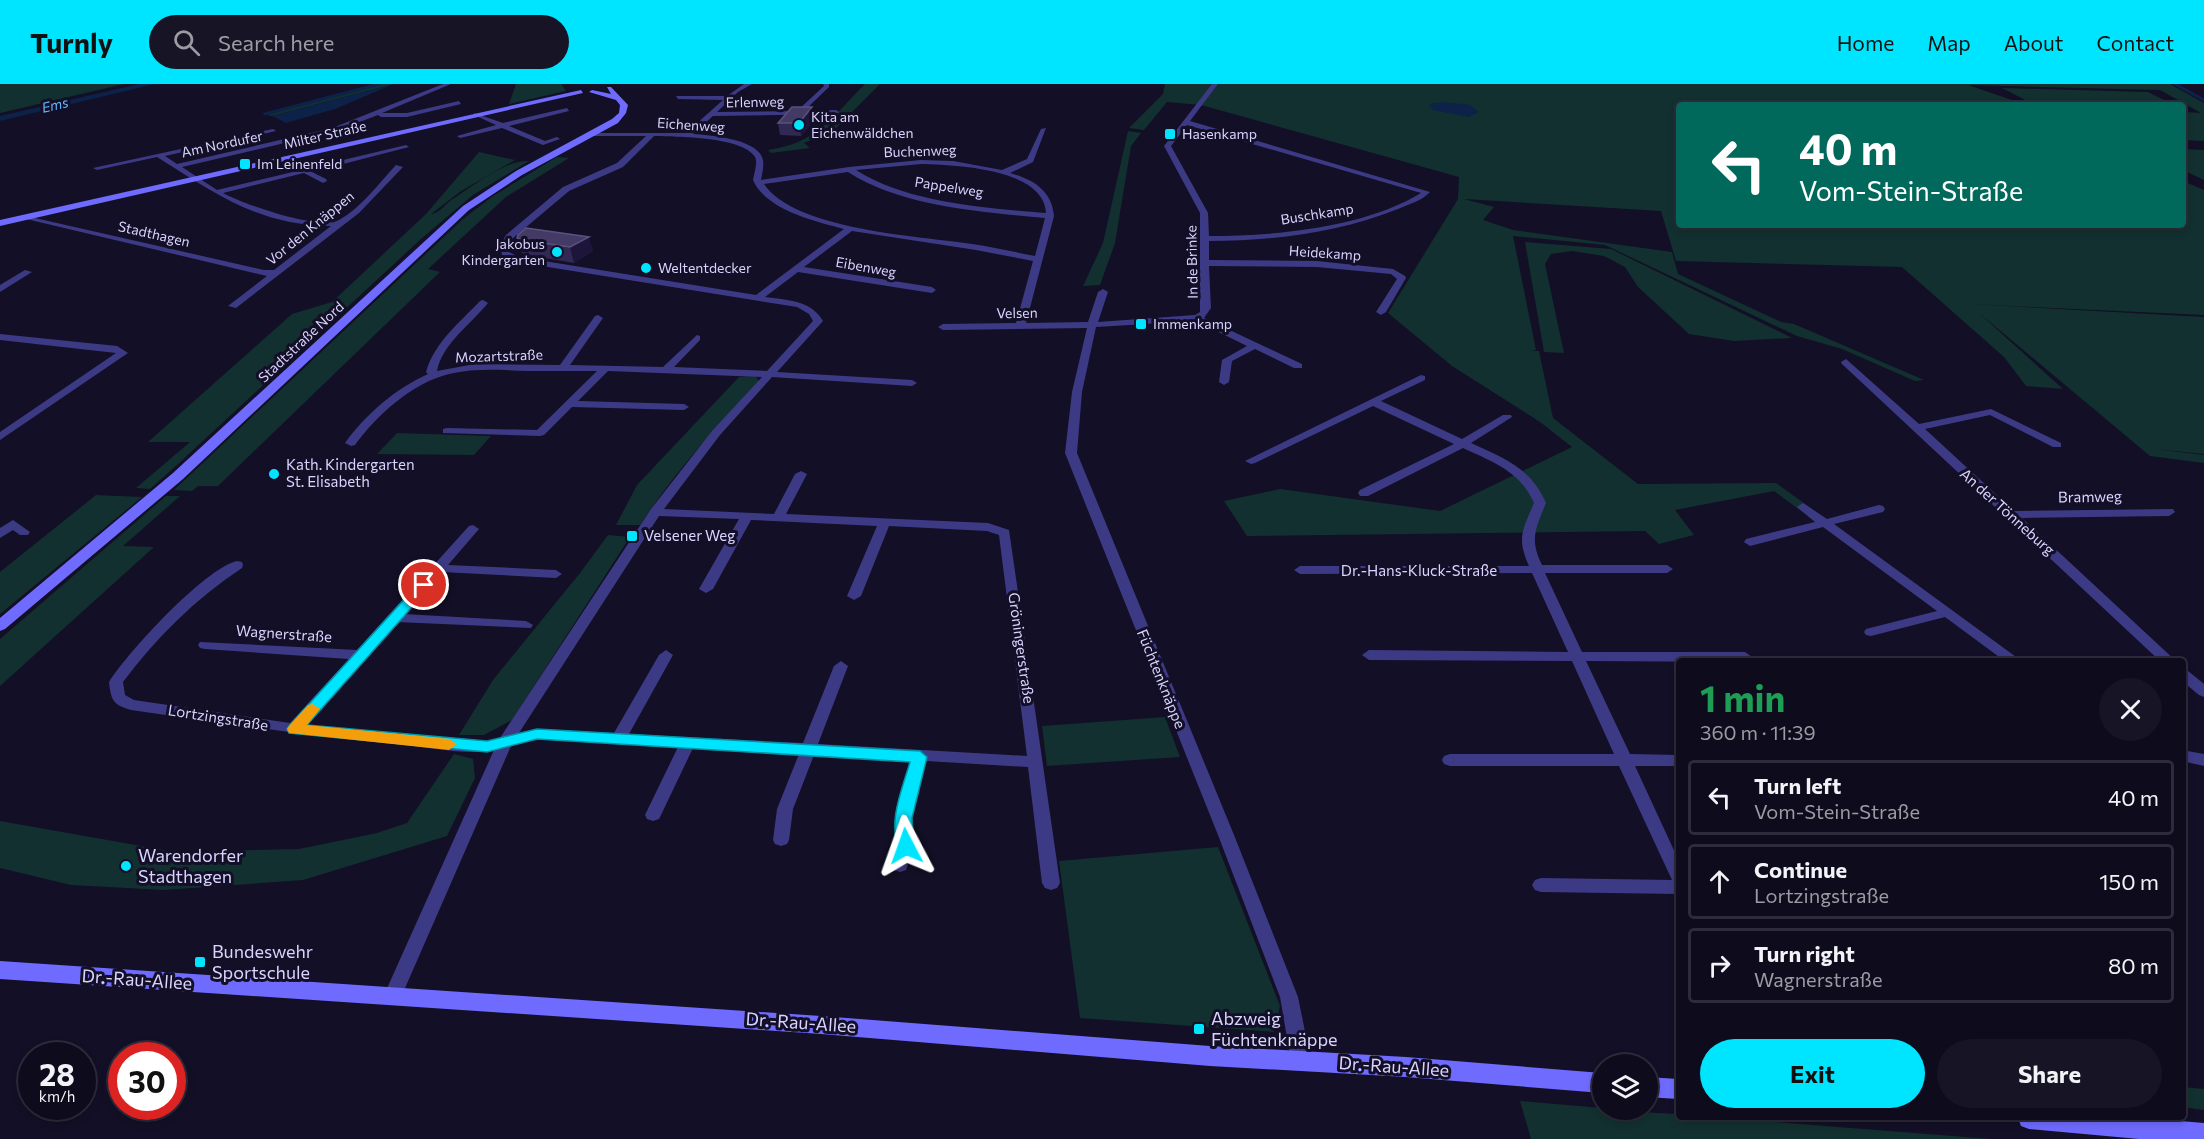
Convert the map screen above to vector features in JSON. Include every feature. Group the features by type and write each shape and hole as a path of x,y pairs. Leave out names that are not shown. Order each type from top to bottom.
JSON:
{"street":[{"name":"Am Nordufer","path":"176,166 317,135 376,114 448,84"},
{"path":"578,90 585,84"},
{"path":"687,136 729,98 749,84"},
{"path":"798,113 827,86 826,84"},
{"name":"In de Brinke","path":"1197,318 1204,313 1206,308 1204,213 1167,149 1215,84"},
{"path":"592,92 612,86 617,98"},
{"path":"578,90 617,98"},
{"name":"Milter Straße","path":"0,223 578,90"},
{"path":"678,97 729,98"},
{"name":"Stadtstraße Nord","path":"0,626 202,454 459,214 519,172 594,134 615,120 622,112 624,105 617,98"},
{"name":"Am Nordufer","path":"376,114 401,116 459,104"},
{"path":"460,136 567,110"},
{"name":"Erlenweg","path":"711,114 836,112"},
{"path":"476,114 532,138"},
{"name":"Buschkamp","path":"1185,122 1426,192 1390,210 1350,224 1292,233 1204,238"},
{"path":"1005,172 1030,160 1044,129"},
{"path":"97,168 273,131"},
{"name":"Eichenweg","path":"594,134 718,139 755,151 760,160 758,183"},
{"path":"393,995 505,742 655,513 716,433 818,321 813,312 799,305 517,259 505,253 504,245 509,237 566,189 620,165 651,135"},
{"path":"217,192 406,147"},
{"path":"158,155 239,204 327,225 339,224"},
{"name":"Buchenweg","path":"758,183 849,169 940,161 966,163 1005,172 1030,182 1045,196 1050,206 1050,216"},
{"name":"Vor den Knäppen","path":"233,306 339,224 399,167"},
{"name":"Pappelweg","path":"849,169 876,185 925,198 1050,216"},
{"path":"305,171 323,181"},
{"path":"758,183 766,193 791,210 849,229 976,247 1036,260"},
{"path":"1020,326 1036,260 1050,216"},
{"name":"Stadthagen","path":"26,218 254,271 277,273"},
{"path":"759,297 849,229"},
{"name":"Heidekamp","path":"1204,263 1317,264 1393,272 1402,278 1381,312"},
{"name":"Eibenweg","path":"796,269 932,290"},
{"path":"0,289 28,272"},
{"name":"Füchtenknäppe","path":"1104,292 1091,325 1073,414 1071,453 1285,987 1296,1024 1301,1061"},
{"name":"Mozartstraße","path":"435,375 431,372 431,366 451,338 483,303"},
{"name":"Mozartstraße","path":"564,368 598,318"},
{"path":"1091,325 1197,318 1298,366"},
{"name":"Velsen","path":"943,327 1091,325"},
{"path":"0,337 117,349 123,353 0,437"},
{"path":"665,370 697,338"},
{"path":"1224,382 1227,360 1254,346"},
{"name":"An der Tönneburg","path":"1846,362 2166,658"},
{"path":"447,431 540,433 606,368"},
{"name":"Mozartstraße","path":"351,443 358,431 386,406 420,382 435,375 457,370 606,368 772,374"},
{"path":"772,374 912,383"},
{"path":"1251,461 1421,378"},
{"path":"1374,402 1513,467 1526,478 1536,493 1540,503 1527,535 1538,571 1676,872"},
{"path":"572,404 684,407"},
{"path":"1915,428 1991,412 2057,445"},
{"path":"1364,493 1464,443 1507,417"},
{"path":"778,517 801,474"},
{"path":"1803,507 2011,658"},
{"path":"1750,542 1879,509"},
{"name":"Bramweg","path":"2011,515 2169,512"},
{"name":"Gröningerstraße","path":"655,513 988,527 1005,533 1051,883"},
{"path":"706,589 747,516"},
{"path":"854,596 885,522"},
{"path":"0,534 13,524 24,532"},
{"path":"294,729 396,618 473,529"},
{"name":"Lortzingstraße","path":"237,565 209,582 129,663 116,682 118,698 131,705 294,729 459,745 487,746 537,734 1036,762"},
{"path":"438,568 556,574"},
{"name":"Dr.-Hans-Kluck-Straße","path":"1300,570 1667,569"},
{"path":"1871,632 1948,612"},
{"path":"396,618 526,625"},
{"name":"Wagnerstraße","path":"205,645 361,655"},
{"path":"618,738 666,655"},
{"path":"1369,656 1745,657"},
{"path":"782,840 785,809 841,666"},
{"path":"2186,676 2204,692"},
{"path":"653,815 688,743"},
{"path":"2186,756 2204,760"},
{"path":"900,866 906,846 903,818 920,757"},
{"path":"1450,760 1676,760"},
{"path":"1541,885 1676,887"},
{"name":"Dr.-Rau-Allee","path":"0,970 306,992 393,995 1592,1082"},
{"path":"1658,1088 1676,1089"},
{"path":"2051,1120 2204,1134"}],"green space":[{"path":"0,84 124,84 0,113"},
{"path":"377,84 394,84 272,116 262,114"},
{"path":"516,84 561,84 566,91 509,104"},
{"path":"865,84 880,84 833,131 804,143 810,148 771,153 768,150 785,147 812,135 833,118"},
{"path":"1165,84 2170,84 2204,103 2204,141 2186,140 2186,112 2201,113 2186,105 2186,102 2181,102 2160,90 1968,85 2018,102 1676,102 1676,228 2186,228 2186,182 2204,190 2204,315 1969,304 2204,317 2204,454 2155,449 2204,455 2204,463 2150,456 1979,313 2063,389 2026,386 2004,357 1902,267 1676,261 1661,211 1464,199 1494,207 1483,220 1513,230 1672,252 1678,274 1781,322 1794,324 1924,380 1915,381 1842,349 1797,336 1605,245 1513,236 1536,350 1531,351 1539,351 1553,418 1638,484 1776,483 1822,516 1812,519 1774,491 1675,510 1694,535 1659,544 1645,531 1247,536 1224,501 1280,489 1440,511 1572,447 1540,422 1452,366 1388,313 1458,199 1459,177 1201,105 1167,102 1144,130 1129,128 1163,94"},
{"path":"2002,88 2148,92 2168,102 2029,102"},
{"path":"1128,131 1141,133 1131,146 1115,243 1100,285 1083,286 1103,243"},
{"path":"2186,149 2204,150 2204,180 2186,171"},
{"path":"479,152 515,160 500,169 529,161 473,195 421,239 150,489 136,488 190,442 148,442 292,314 332,302 426,214","holes":["495,172 439,211 431,214 461,191"]},
{"path":"557,157 569,158 506,197 428,269 440,272 218,486 198,486 192,491 174,490 463,219 493,196"},
{"path":"1525,242 1611,249 1792,338 1734,341 1689,334 1638,287 1625,267 1604,256 1572,251 1551,254 1545,264 1564,353 1544,352"},
{"path":"755,376 760,382 696,450 640,525 616,525 637,485 739,377"},
{"path":"397,433 491,436 474,455 377,454"},
{"path":"96,495 142,497 0,614 0,572"},
{"path":"166,496 180,496 123,546 154,547 0,686 0,639"},
{"path":"608,535 630,537 512,720 484,735 459,735 493,680"},
{"path":"1165,717 1180,757 1047,766 1042,726"},
{"path":"454,754 473,759 475,778 447,836 303,880 164,890 71,885 0,868 0,821 175,852 299,849 377,833 407,823"},
{"path":"1218,847 1280,1006 1274,1032 1080,1018 1059,861"},
{"path":"2186,1087 2204,1089 2204,1110 2186,1107"},
{"path":"1520,1101 1592,1107 1592,1120 1658,1120 1658,1113 1676,1114 1676,1120 1749,1120 1991,1139 1531,1139"}],"water":[{"name":"Ems","path":"139,84 155,84 0,121 0,116"},
{"path":"394,84 335,109 286,123 272,116"},
{"path":"1444,102 1470,105 1479,112 1468,117 1433,110 1429,104"}],"building":[{"path":"792,107 812,107 799,123 778,123"},
{"path":"526,228 589,237 570,247 517,238"}],"waterway":[{"path":"265,114 379,84"},
{"path":"2175,84 2204,100"}],"slow traffic":[{"path":"313,709 294,729 449,744"}],"place":[{"name":"Kita am Eichenwäldchen","path":"799,125"},
{"name":"Hasenkamp","path":"1170,134"},
{"name":"Im Leinenfeld","path":"245,164"},
{"name":"Jakobus Kindergarten","path":"557,252"},
{"name":"Weltentdecker","path":"646,268"},
{"name":"Immenkamp","path":"1141,324"},
{"name":"Kath. Kindergarten St. Elisabeth","path":"274,474"},
{"name":"Velsener Weg","path":"632,536"},
{"name":"Warendorfer Stadthagen","path":"126,866"},
{"name":"Bundeswehr Sportschule","path":"200,962"},
{"name":"Abzweig Füchtenknäppe","path":"1199,1029"}],"route":[{"path":"424,585 294,729 487,746 537,734 920,757 903,818 906,846"}]}
